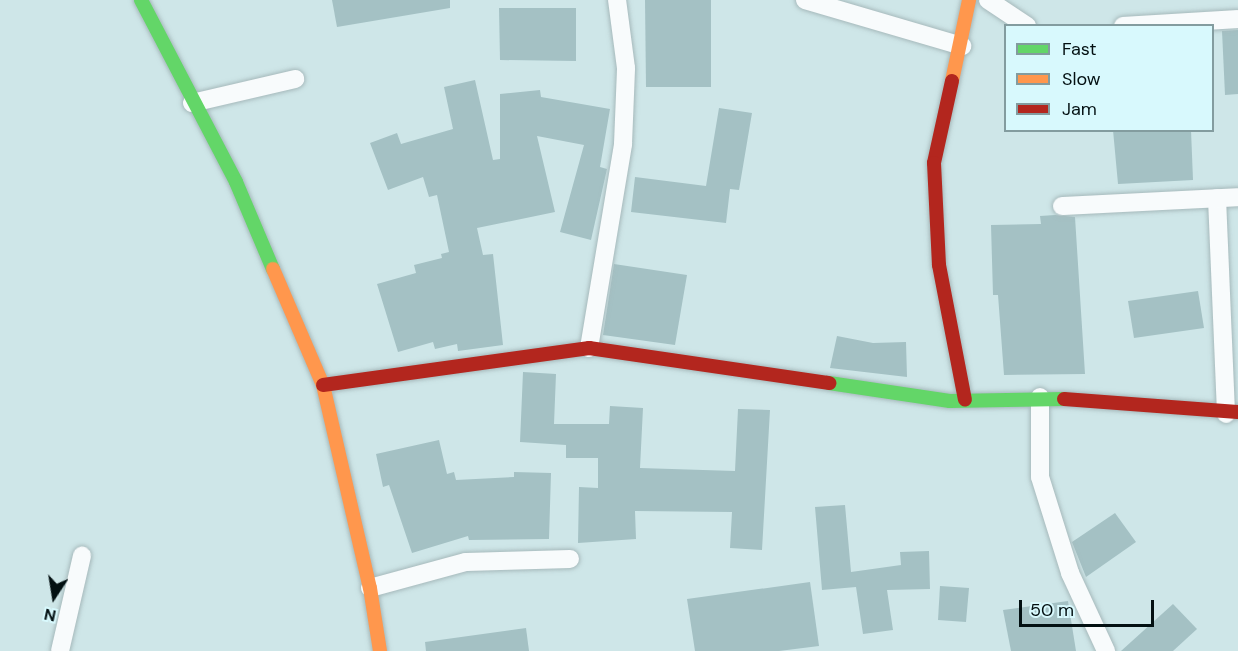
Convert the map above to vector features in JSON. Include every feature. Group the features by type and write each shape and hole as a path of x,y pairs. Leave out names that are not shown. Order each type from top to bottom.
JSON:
{"street":[{"path":"141,0 172,55 192,103 236,182 323,385 370,588 380,651"},
{"path":"589,348 623,144 626,68 617,0"},
{"path":"805,0 962,46"},
{"path":"965,400 939,265 934,163 962,46 969,0"},
{"path":"988,0 1024,24"},
{"path":"1156,24 1238,19"},
{"path":"192,103 295,79"},
{"path":"1062,206 1238,197"},
{"path":"323,385 589,348 965,400 1040,397 1232,413 1217,198"},
{"path":"1040,397 1040,477 1070,573 1106,651"},
{"path":"60,651 82,556"},
{"path":"370,588 466,562 570,559"}],"building":[{"path":"332,0 450,0 450,8 337,27"},
{"path":"645,0 711,0 711,87 646,87"},
{"path":"499,8 576,8 576,61 500,60"},
{"path":"1238,30 1238,94 1225,95 1222,31"},
{"path":"475,80 493,160 500,159 500,94 540,90 541,97 610,109 600,167 607,169 591,240 560,232 584,145 537,136 555,212 477,228 483,255 493,254 503,345 458,351 457,344 435,349 433,342 398,352 377,284 416,273 414,265 442,258 441,254 449,252 437,195 429,197 423,177 388,190 370,143 397,133 401,144 453,129 444,87"},
{"path":"719,108 752,113 739,190 730,189 726,223 631,212 635,177 706,186"},
{"path":"1113,132 1191,132 1193,180 1118,184"},
{"path":"1040,216 1075,217 1085,374 1004,375 998,295 993,295 991,225 1041,224"},
{"path":"614,264 687,275 675,345 603,335"},
{"path":"1198,291 1204,328 1134,338 1128,301"},
{"path":"837,336 873,343 906,342 907,377 830,368"},
{"path":"523,372 556,374 554,424 609,424 610,406 643,408 640,468 735,471 738,409 770,410 762,550 730,548 732,512 635,511 636,539 578,543 579,487 598,488 598,458 566,458 566,445 520,442"},
{"path":"439,440 447,474 454,472 456,480 514,477 514,472 551,473 549,539 469,540 468,536 412,553 389,485 383,487 376,454"},
{"path":"845,505 851,572 901,565 900,552 929,551 930,589 887,590 893,630 863,634 856,587 822,590 815,507"},
{"path":"1115,513 1136,542 1086,577 1072,542"},
{"path":"810,582 819,646 779,651 695,651 687,599"},
{"path":"940,586 969,588 966,622 938,620"},
{"path":"1068,601 1076,651 1011,651 1003,610"},
{"path":"1173,604 1197,629 1173,651 1121,651"},
{"path":"526,628 529,651 426,651 425,642"}],"traffic: fast":[{"path":"141,0 236,182 273,269"},
{"path":"829,383 950,401 1064,399"}],"traffic: slow":[{"path":"952,81 969,0"},
{"path":"273,269 323,385 370,588 380,651"}],"traffic: jam":[{"path":"952,81 934,163 939,265 965,400"},
{"path":"323,385 589,348 829,383"},
{"path":"1064,399 1238,412"}]}
